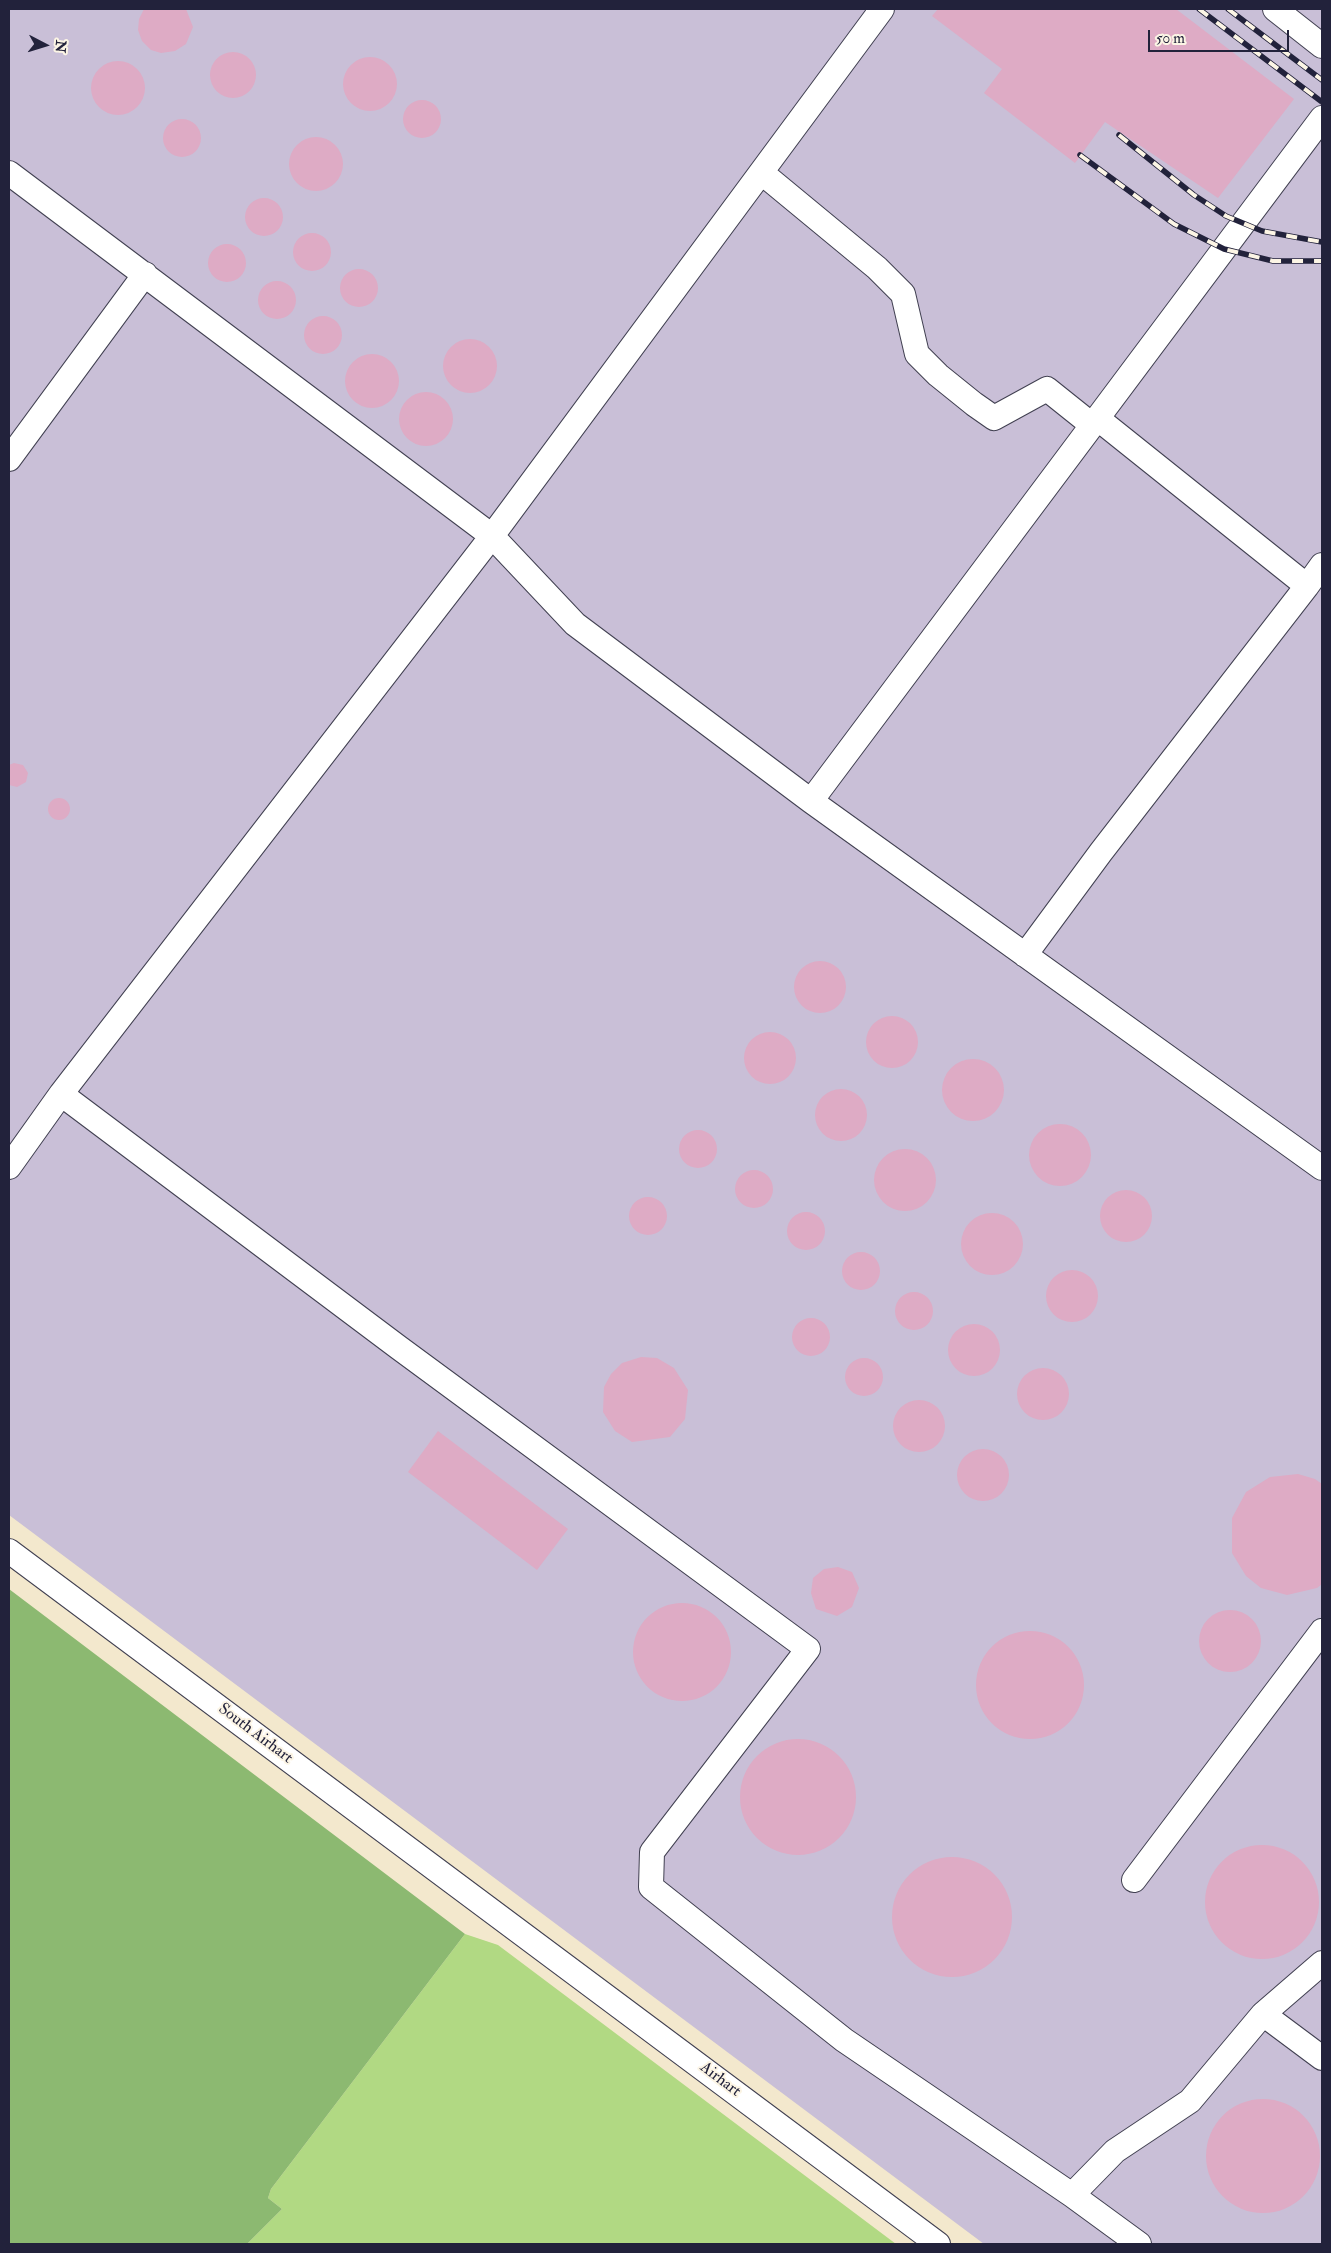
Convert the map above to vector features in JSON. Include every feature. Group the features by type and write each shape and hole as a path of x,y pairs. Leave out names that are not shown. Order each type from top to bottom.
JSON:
{"street":[{"path":"9,1167 61,1094 492,536 882,9"},
{"path":"1275,9 1322,46"},
{"path":"811,800 1322,118"},
{"path":"9,173 492,536 575,624 811,800 1322,1168"},
{"path":"762,173 877,268 903,294 917,354 938,375 974,404 994,418 1048,388 1095,421 1306,586"},
{"path":"9,459 144,274"},
{"path":"1025,954 1322,565"},
{"path":"61,1094 398,1347 808,1649 652,1852 651,1887 844,2040 1072,2195 1139,2244"},
{"name":"South Airhart","path":"9,1551 501,1916"},
{"path":"1134,1880 1322,1631"},
{"name":"Airhart","path":"501,1916 938,2244"},
{"path":"1072,2195 1115,2151 1190,2101 1263,2014 1322,1964"},
{"path":"1263,2014 1322,2058"}],"shaded area":[{"path":"9,9 1322,9 1322,2244 984,2244 9,1515"}],"green space":[{"path":"9,1589 465,1934 271,2189 268,2198 282,2209 247,2244 9,2244"},
{"path":"465,1934 498,1945 896,2244 247,2244 282,2209 268,2198 271,2189"}],"building":[{"path":"144,9 186,9 193,27 186,44 175,51 161,53 151,50 142,41 138,30 139,19"},
{"path":"938,9 1176,9 1294,99 1218,198 1105,122 1075,163 984,93 1002,69 932,16"},
{"path":"228,52 238,52 252,62 256,75 252,88 246,94 238,98 228,98 214,88 210,80 210,70 220,56"},
{"path":"370,57 380,59 389,65 395,74 397,84 395,94 389,103 380,109 370,111 360,109 351,103 345,94 343,84 345,74 351,65 360,59"},
{"path":"118,61 128,63 137,69 143,78 145,88 143,98 137,107 128,113 118,115 108,113 99,107 93,98 91,88 93,78 99,69 108,63"},
{"path":"422,100 435,106 441,119 435,132 422,138 409,132 403,119 409,106"},
{"path":"182,119 195,125 201,138 195,151 182,157 169,151 163,138 169,125"},
{"path":"316,137 326,139 335,145 341,154 343,164 341,174 335,183 326,189 316,191 306,189 297,183 291,174 289,164 291,154 297,145 306,139"},
{"path":"264,198 277,204 283,217 277,230 264,236 251,230 245,217 251,204"},
{"path":"312,233 325,239 331,252 325,265 312,271 299,265 293,252 299,239"},
{"path":"227,244 240,250 246,263 240,276 227,282 214,276 208,263 214,250"},
{"path":"359,269 372,275 378,288 372,301 359,307 346,301 340,288 346,275"},
{"path":"277,281 290,287 296,300 290,313 277,319 264,313 258,300 264,287"},
{"path":"323,316 330,317 336,322 341,328 341,342 336,348 330,353 323,354 316,353 310,348 305,342 304,335 305,328 310,322 316,317"},
{"path":"470,339 480,341 489,347 495,356 497,366 495,376 489,385 480,391 470,393 460,391 451,385 445,376 443,366 445,356 451,347 460,341"},
{"path":"372,354 382,356 391,362 397,371 399,381 397,391 391,400 382,406 372,408 362,406 353,400 347,391 345,381 347,371 353,362 362,356"},
{"path":"426,392 436,394 445,400 451,409 453,419 451,429 445,438 436,444 426,446 416,444 407,438 401,429 399,419 401,409 407,400 416,394"},
{"path":"14,763 23,765 28,773 26,782 17,787 9,785 9,765"},
{"path":"59,798 67,801 70,809 67,817 59,820 51,817 48,809 51,801"},
{"path":"815,961 825,961 835,965 842,972 846,987 842,1002 835,1009 825,1013 815,1013 805,1009 798,1002 794,992 794,982 798,972 805,965"},
{"path":"887,1016 897,1016 907,1020 914,1027 918,1042 914,1057 907,1064 897,1068 887,1068 877,1064 870,1057 866,1047 866,1037 870,1027 877,1020"},
{"path":"765,1032 775,1032 785,1036 792,1043 796,1058 792,1073 785,1080 775,1084 765,1084 755,1080 748,1073 744,1063 744,1053 748,1043 755,1036"},
{"path":"973,1059 985,1061 995,1068 1002,1078 1004,1090 1002,1102 995,1112 985,1119 973,1121 961,1119 951,1112 944,1102 942,1090 944,1078 951,1068 961,1061"},
{"path":"836,1089 846,1089 856,1093 863,1100 867,1115 863,1130 856,1137 846,1141 836,1141 826,1137 819,1130 815,1120 815,1110 819,1100 826,1093"},
{"path":"1060,1124 1072,1126 1082,1133 1089,1143 1091,1155 1089,1167 1082,1177 1072,1184 1060,1186 1048,1184 1038,1177 1031,1167 1029,1155 1031,1143 1038,1133 1048,1126"},
{"path":"698,1130 712,1135 717,1149 712,1163 698,1168 684,1163 679,1149 684,1135"},
{"path":"905,1149 917,1151 927,1158 934,1168 936,1180 934,1192 927,1202 917,1209 905,1211 893,1209 883,1202 876,1192 874,1180 876,1168 883,1158 893,1151"},
{"path":"754,1170 768,1175 773,1189 768,1203 754,1208 740,1203 735,1189 740,1175"},
{"path":"1121,1190 1131,1190 1141,1194 1148,1201 1152,1216 1148,1231 1141,1238 1131,1242 1121,1242 1111,1238 1104,1231 1100,1221 1100,1211 1104,1201 1111,1194"},
{"path":"648,1197 662,1202 667,1216 662,1230 648,1235 634,1230 629,1216 634,1202"},
{"path":"806,1212 813,1213 819,1218 824,1224 824,1238 819,1244 813,1249 806,1250 799,1249 793,1244 788,1238 787,1231 788,1224 793,1218 799,1213"},
{"path":"992,1213 1004,1215 1014,1222 1021,1232 1023,1244 1021,1256 1014,1266 1004,1273 992,1275 980,1273 970,1266 963,1256 961,1244 963,1232 970,1222 980,1215"},
{"path":"861,1252 875,1257 880,1271 875,1285 861,1290 847,1285 842,1271 847,1257"},
{"path":"1067,1270 1077,1270 1086,1274 1094,1282 1098,1296 1094,1310 1086,1318 1077,1322 1067,1322 1058,1318 1050,1310 1046,1301 1046,1291 1050,1282 1058,1274"},
{"path":"914,1292 921,1293 927,1298 932,1304 932,1318 927,1324 921,1329 914,1330 907,1329 901,1324 896,1318 895,1311 896,1304 901,1298 907,1293"},
{"path":"811,1318 825,1323 830,1337 825,1351 811,1356 797,1351 792,1337 797,1323"},
{"path":"969,1324 979,1324 989,1328 996,1335 1000,1350 996,1365 989,1372 979,1376 969,1376 959,1372 952,1365 948,1355 948,1345 952,1335 959,1328"},
{"path":"641,1357 657,1358 674,1368 688,1390 685,1419 670,1437 632,1442 615,1431 603,1412 604,1387 611,1374 622,1363"},
{"path":"864,1358 871,1359 877,1364 882,1370 882,1384 877,1390 871,1395 864,1396 857,1395 851,1390 846,1384 845,1377 846,1370 851,1364 857,1359"},
{"path":"1038,1368 1048,1368 1057,1372 1065,1380 1069,1394 1065,1408 1057,1416 1048,1420 1038,1420 1029,1416 1021,1408 1017,1399 1017,1389 1021,1380 1029,1372"},
{"path":"914,1400 924,1400 934,1404 941,1411 945,1426 941,1441 934,1448 924,1452 914,1452 904,1448 897,1441 893,1431 893,1421 897,1411 904,1404"},
{"path":"438,1431 568,1529 537,1570 408,1472"},
{"path":"978,1449 988,1449 997,1453 1005,1461 1009,1475 1005,1489 997,1497 988,1501 978,1501 969,1497 961,1489 957,1480 957,1470 961,1461 969,1453"},
{"path":"1298,1474 1315,1479 1322,1484 1322,1584 1317,1588 1287,1595 1261,1588 1246,1576 1232,1553 1232,1518 1246,1492 1270,1477"},
{"path":"838,1567 852,1572 859,1588 852,1607 837,1616 816,1609 811,1593 813,1578 824,1569"},
{"path":"682,1603 701,1607 717,1617 727,1633 731,1652 727,1671 717,1687 701,1697 682,1701 663,1697 647,1687 637,1671 633,1652 637,1633 647,1617 663,1607"},
{"path":"1230,1610 1242,1612 1252,1619 1259,1629 1261,1641 1259,1653 1252,1663 1242,1670 1230,1672 1218,1670 1208,1663 1201,1653 1199,1641 1201,1629 1208,1619 1218,1612"},
{"path":"1030,1631 1051,1635 1068,1647 1080,1664 1084,1685 1080,1706 1068,1723 1051,1735 1030,1739 1009,1735 992,1723 980,1706 976,1685 980,1664 992,1647 1009,1635"},
{"path":"798,1739 820,1743 830,1748 839,1756 847,1765 852,1775 856,1797 852,1819 847,1829 839,1838 830,1846 820,1851 798,1855 776,1851 766,1846 757,1838 749,1829 744,1819 740,1797 744,1775 749,1765 757,1756 766,1748 776,1743"},
{"path":"1262,1845 1284,1849 1302,1862 1315,1880 1319,1902 1315,1924 1302,1942 1284,1955 1262,1959 1240,1955 1222,1942 1209,1924 1205,1902 1209,1880 1222,1862 1240,1849"},
{"path":"952,1857 964,1858 975,1862 985,1867 994,1875 1002,1884 1007,1894 1011,1905 1011,1929 1007,1940 1002,1950 994,1959 985,1967 975,1972 964,1976 952,1977 940,1976 929,1972 919,1967 910,1959 902,1950 897,1940 893,1929 892,1917 893,1905 897,1894 902,1884 910,1875 919,1867 929,1862 940,1858"},
{"path":"1263,2099 1285,2103 1303,2116 1316,2134 1320,2156 1316,2178 1303,2196 1285,2209 1263,2213 1241,2209 1223,2196 1210,2178 1206,2156 1210,2134 1223,2116 1241,2103"}],"railway":[{"path":"1199,9 1322,102"},
{"path":"1228,9 1322,80"},
{"path":"1119,135 1194,195 1226,216 1262,231 1322,242"},
{"path":"1080,155 1174,224 1224,249 1273,261 1322,261"}]}
